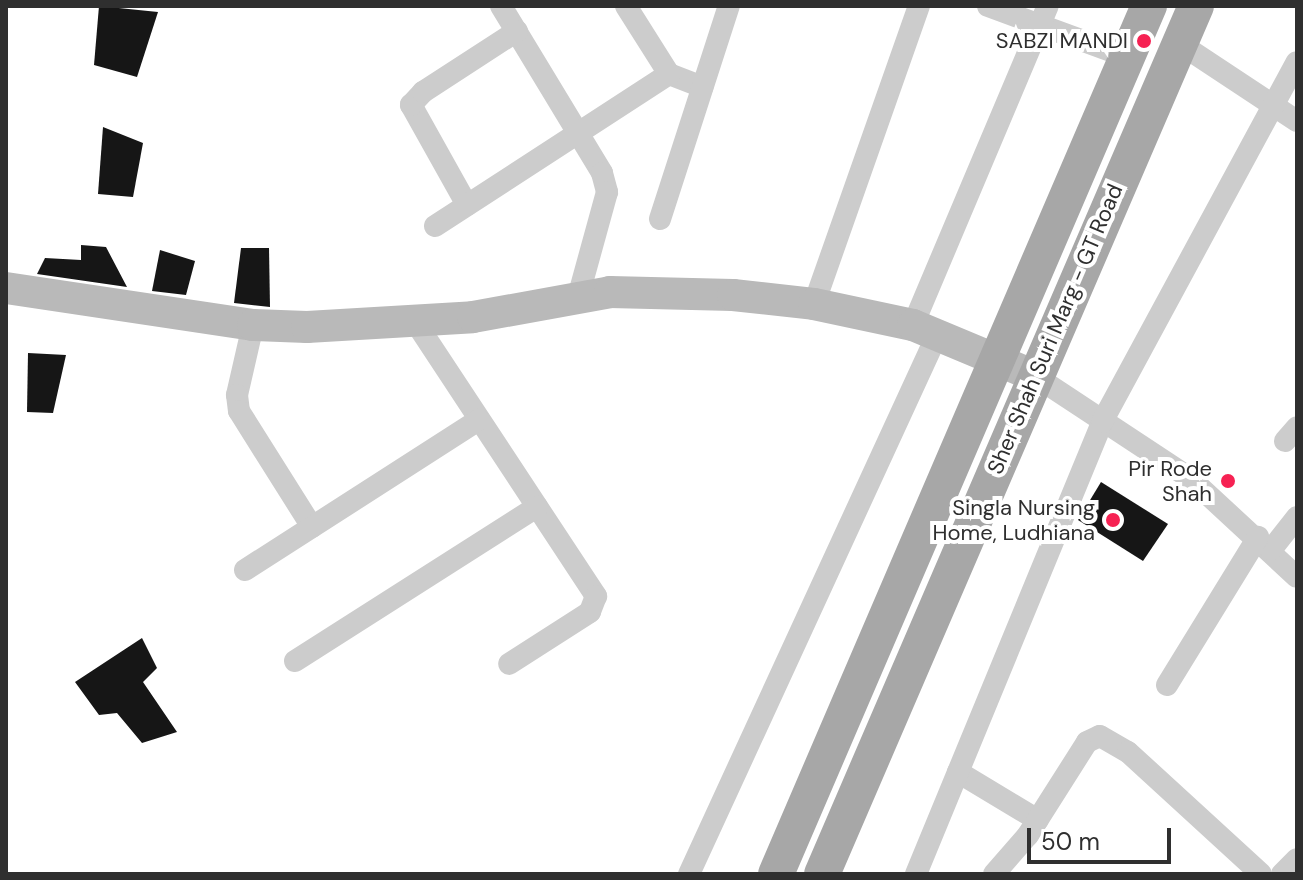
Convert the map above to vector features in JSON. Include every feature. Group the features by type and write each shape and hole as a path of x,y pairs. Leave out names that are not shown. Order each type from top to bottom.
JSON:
{"main road":[{"name":"Sher Shah Suri Marg - GT Road","path":"776,874 1149,6"},
{"name":"Sher Shah Suri Marg - GT Road","path":"822,874 1196,6"}],"street":[{"path":"501,6 581,130 607,192 578,297"},
{"path":"626,6 669,74 703,87"},
{"path":"660,219 729,6"},
{"path":"814,304 919,6"},
{"path":"988,6 1045,16 1127,57"},
{"path":"689,874 926,329 1045,16"},
{"path":"467,205 411,105 423,92 517,31"},
{"path":"1179,43 1297,121"},
{"path":"916,874 1102,422 1297,62"},
{"path":"435,226 669,74"},
{"path":"6,288 253,325 473,317 578,297 642,291 814,304 926,329 1035,376 1191,479 1297,577"},
{"path":"414,320 596,596 596,605 509,664"},
{"path":"253,325 237,395 239,411 312,527"},
{"path":"245,570 479,420"},
{"path":"295,661 537,507"},
{"path":"1167,685 1264,544 1297,517"},
{"path":"994,874 1038,820 1087,742 1100,736 1128,752 1261,874"},
{"path":"958,772 1038,820"},
{"path":"1282,874 1297,859"}],"building":[{"path":"99,6 158,12 137,77 94,65"},
{"path":"103,127 143,143 133,197 98,194"},
{"path":"81,245 106,247 127,287 37,274 45,258 81,260"},
{"path":"241,248 269,248 270,307 234,303"},
{"path":"160,250 195,261 186,295 152,291"},
{"path":"28,353 66,355 53,413 27,412"},
{"path":"1101,482 1168,524 1143,561 1078,520"},
{"path":"142,638 157,668 143,682 177,732 142,743 117,713 99,715 75,682"}],"place":[{"name":"SABZI MANDI","path":"1144,41"},
{"name":"Pir Rode Shah","path":"1228,481"},
{"name":"Singla Nursing Home, Ludhiana","path":"1113,520"}]}
